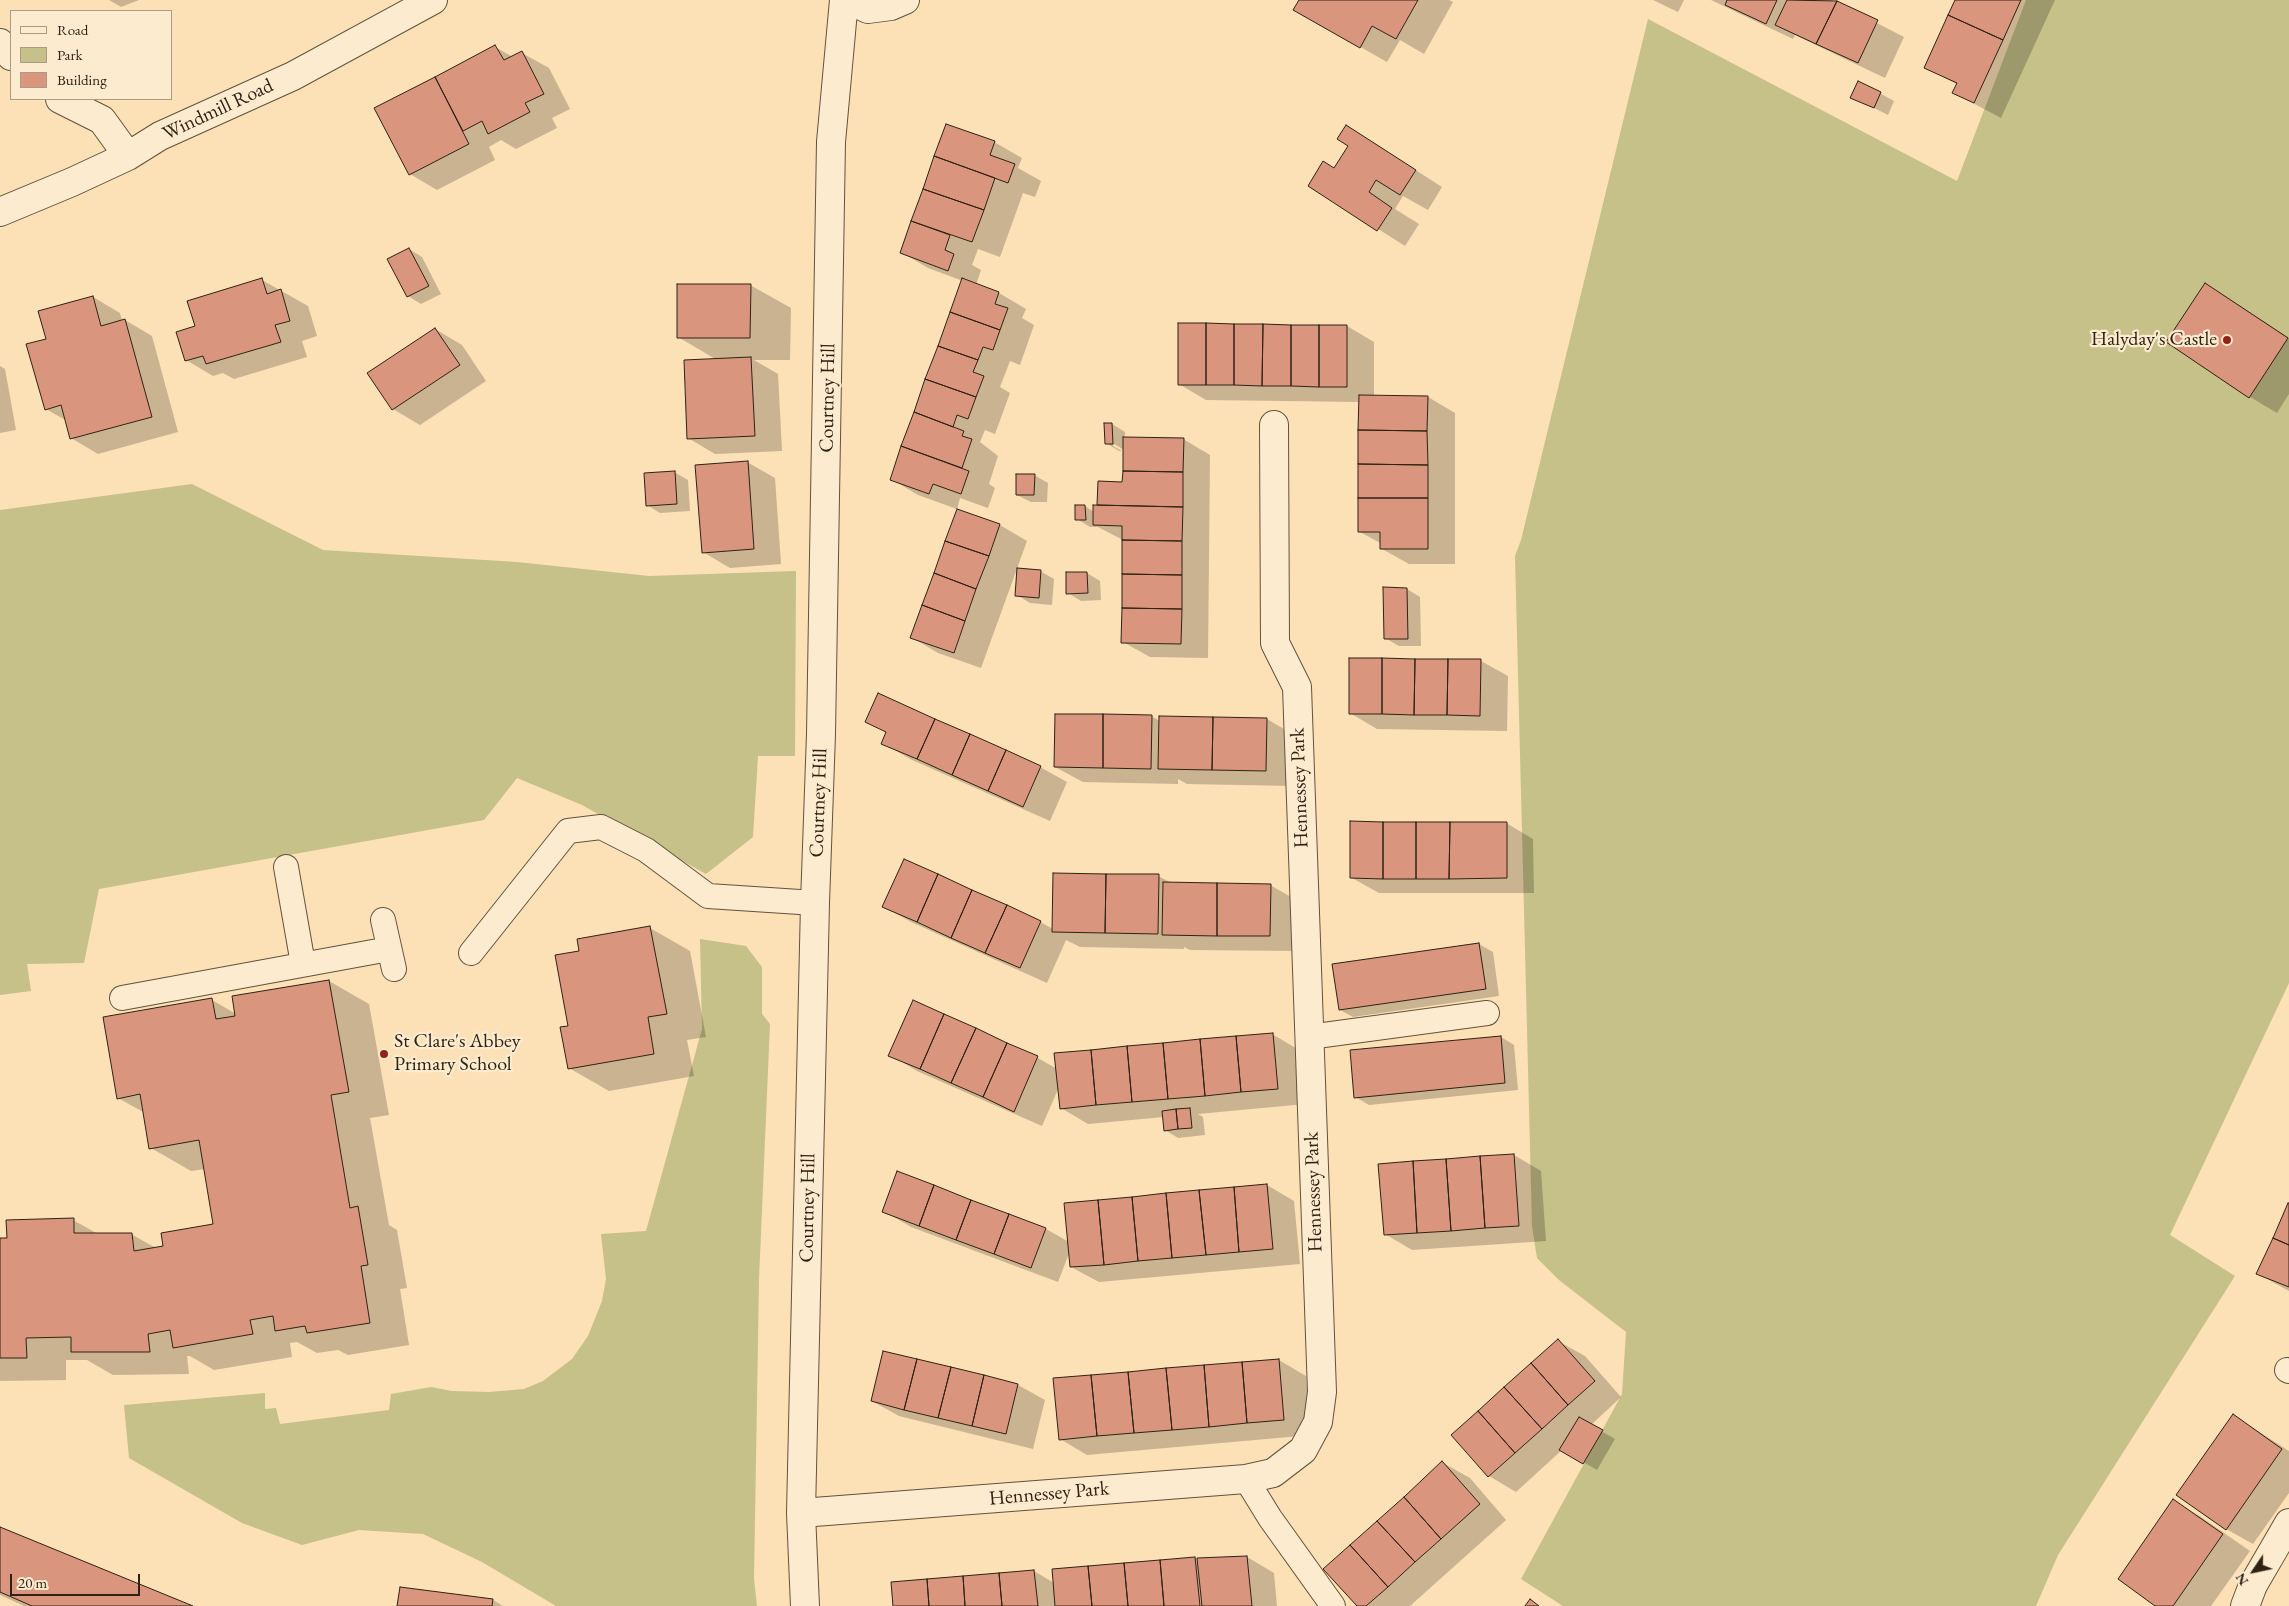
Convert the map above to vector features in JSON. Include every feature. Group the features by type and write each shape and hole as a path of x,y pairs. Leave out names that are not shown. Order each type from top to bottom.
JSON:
{"street":[{"name":"Windmill Road","path":"0,212 128,156 160,136 301,72 433,0"},
{"name":"Courtney Hill","path":"805,1606 801,1513 815,903 822,734 831,142 844,0"},
{"path":"849,0 868,9 891,6 905,0"},
{"path":"0,43 10,55"},
{"path":"62,100 102,120 128,156"},
{"name":"Hennessey Park","path":"801,1513 1246,1478 1273,1473 1303,1450 1318,1422 1322,1392 1297,687 1275,643 1274,425"},
{"path":"2245,1606 2253,1585 2289,1523"}],"lane":[{"path":"471,953 568,831 601,827 646,850 708,896 815,903"},
{"path":"286,867 303,964"},
{"path":"122,998 303,964 391,959 383,920"},
{"path":"1308,1037 1487,1014"},
{"path":"1246,1478 1270,1518 1333,1606"}],"green space":[{"path":"2026,0 2289,0 2289,983 2170,1235 2235,1276 2058,1555 2036,1606 1563,1606 1521,1579 1622,1394 1626,1332 1559,1280 1537,1258 1532,1226 1515,556 1521,540 1648,19 1957,181"},
{"path":"192,484 323,550 517,562 649,576 796,571 795,756 758,756 753,837 706,874 582,805 517,778 484,820 99,889 84,963 27,964 31,991 0,995 0,510"},
{"path":"700,939 746,946 762,967 762,1014 770,1024 759,1279 754,1579 757,1606 556,1606 482,1562 423,1534 359,1530 302,1545 242,1523 129,1458 124,1405 265,1393 265,1409 276,1408 280,1424 389,1410 391,1394 431,1387 452,1391 489,1392 524,1389 543,1381 572,1359 588,1336 602,1301 606,1279 601,1234 646,1231 702,1029"}],"building":[{"path":"1299,0 1418,0 1396,39 1372,26 1360,48 1293,10"},
{"path":"1727,0 1777,0 1766,24 1725,5"},
{"path":"1787,0 1837,1 1816,44 1775,25"},
{"path":"1955,0 2021,0 2003,40 1948,15"},
{"path":"1837,1 1878,20 1858,63 1816,44"},
{"path":"1948,15 2003,40 1974,103 1952,93 1957,83 1924,68"},
{"path":"495,45 504,60 522,51 544,94 525,103 530,112 488,134 482,121 463,131 435,77"},
{"path":"435,77 469,144 409,175 374,108"},
{"path":"1858,81 1881,92 1874,108 1850,98"},
{"path":"946,124 995,141 990,155 1015,164 1008,183 934,156"},
{"path":"1346,125 1416,170 1400,195 1376,180 1369,192 1392,208 1377,231 1308,186 1323,161 1334,168 1348,146 1337,139"},
{"path":"934,156 995,178 984,210 923,189"},
{"path":"923,189 984,210 972,242 911,221"},
{"path":"911,221 950,235 945,250 954,254 948,271 900,253"},
{"path":"409,248 429,286 407,297 387,259"},
{"path":"262,278 267,294 281,289 290,321 275,325 281,342 206,364 203,356 185,361 176,332 195,326 187,301"},
{"path":"962,278 999,292 995,304 1008,308 1000,330 950,312"},
{"name":"Halyday's Castle","path":"2205,283 2288,338 2249,398 2166,342"},
{"path":"677,284 751,284 750,338 677,338"},
{"path":"93,296 101,326 125,319 152,417 70,439 61,405 45,410 26,344 46,339 38,311"},
{"path":"950,312 1000,330 993,350 983,347 978,360 938,346"},
{"path":"1178,323 1206,323 1206,385 1178,385"},
{"path":"1206,323 1234,324 1234,385 1206,385"},
{"path":"1234,324 1263,324 1262,386 1234,385"},
{"path":"1263,324 1291,325 1291,386 1262,386"},
{"path":"1291,325 1319,325 1319,387 1291,386"},
{"path":"1319,325 1347,325 1347,387 1319,387"},
{"path":"435,328 460,365 392,410 367,373"},
{"path":"938,346 978,360 973,372 984,376 976,397 925,379"},
{"path":"751,357 755,436 687,439 684,360"},
{"path":"925,379 976,397 968,419 957,415 953,427 914,412"},
{"path":"1359,395 1428,396 1427,431 1358,430"},
{"path":"914,412 964,431 962,436 972,439 962,468 901,446"},
{"path":"1104,423 1112,423 1113,444 1105,444"},
{"path":"1358,430 1427,431 1428,465 1358,464"},
{"path":"1123,437 1184,438 1183,472 1123,471"},
{"path":"901,446 969,471 961,494 933,484 929,494 890,480"},
{"path":"748,461 754,549 702,553 695,465"},
{"path":"1358,464 1428,465 1428,498 1358,498"},
{"path":"675,471 677,504 646,506 644,473"},
{"path":"1123,471 1183,472 1183,507 1097,505 1098,481 1122,482"},
{"path":"1016,474 1035,474 1034,495 1016,495"},
{"path":"1358,498 1428,498 1428,549 1380,549 1380,532 1358,532"},
{"path":"1075,505 1085,505 1086,520 1075,520"},
{"path":"1093,505 1183,507 1182,541 1122,540 1122,526 1093,525"},
{"path":"957,509 1000,524 989,556 945,541"},
{"path":"1122,540 1182,541 1182,575 1122,574"},
{"path":"945,541 989,556 976,589 934,573"},
{"path":"1017,568 1041,570 1039,598 1015,596"},
{"path":"1066,572 1087,572 1088,593 1066,594"},
{"path":"934,573 976,589 965,621 922,605"},
{"path":"1122,574 1182,575 1182,609 1122,608"},
{"path":"1383,587 1407,588 1408,639 1384,639"},
{"path":"922,605 965,621 954,653 910,638"},
{"path":"1122,608 1182,609 1181,644 1121,643"},
{"path":"1349,658 1382,658 1382,714 1349,714"},
{"path":"1382,658 1415,659 1414,715 1382,714"},
{"path":"1415,659 1448,659 1447,715 1414,715"},
{"path":"1448,659 1481,659 1480,716 1447,715"},
{"path":"878,693 935,719 917,759 881,744 886,732 865,722"},
{"path":"1055,714 1103,714 1103,768 1054,767"},
{"path":"1103,714 1152,715 1151,769 1103,768"},
{"path":"1159,716 1213,717 1212,770 1158,769"},
{"path":"1213,717 1267,718 1266,771 1212,770"},
{"path":"935,719 970,734 952,775 917,759"},
{"path":"970,734 1006,750 988,791 952,775"},
{"path":"1006,750 1041,766 1023,807 988,791"},
{"path":"1350,821 1383,822 1383,879 1350,878"},
{"path":"1383,822 1416,822 1416,879 1383,879"},
{"path":"1416,822 1450,822 1449,879 1416,879"},
{"path":"1450,822 1507,822 1507,878 1449,879"},
{"path":"904,859 938,874 917,922 882,907"},
{"path":"1053,873 1106,874 1105,933 1052,932"},
{"path":"938,874 972,890 951,938 917,922"},
{"path":"1106,874 1159,874 1158,934 1105,933"},
{"path":"1163,882 1217,883 1217,936 1162,935"},
{"path":"1217,883 1271,884 1270,936 1217,936"},
{"path":"972,890 1007,905 985,953 951,938"},
{"path":"1007,905 1041,921 1020,968 985,953"},
{"path":"650,926 667,1014 648,1017 654,1054 568,1069 560,1027 568,1026 555,955 579,951 577,939"},
{"path":"1479,943 1486,989 1339,1010 1332,964"},
{"path":"329,980 349,1092 331,1095 350,1208 358,1206 368,1265 361,1266 370,1323 307,1333 305,1326 275,1331 273,1316 250,1320 253,1334 173,1348 170,1330 148,1334 150,1352 71,1352 71,1337 26,1338 27,1358 0,1358 0,1238 7,1238 6,1220 74,1218 74,1233 132,1233 134,1251 163,1246 161,1233 213,1224 199,1140 149,1149 140,1094 117,1099 103,1017 212,998 216,1019 235,1016 232,996"},
{"path":"913,1000 944,1014 920,1069 888,1056"},
{"path":"944,1014 976,1028 951,1083 920,1069"},
{"path":"976,1028 1007,1043 983,1097 951,1083"},
{"path":"1273,1033 1278,1089 1241,1092 1236,1036"},
{"path":"1236,1036 1241,1092 1205,1096 1200,1039"},
{"path":"1501,1036 1505,1083 1354,1098 1350,1050"},
{"path":"1200,1039 1205,1096 1168,1099 1163,1043"},
{"path":"1007,1043 1038,1056 1014,1112 983,1097"},
{"path":"1163,1043 1168,1099 1132,1102 1127,1046"},
{"path":"1127,1046 1132,1102 1096,1105 1091,1050"},
{"path":"1091,1050 1096,1105 1060,1109 1054,1053"},
{"path":"1190,1108 1192,1128 1178,1129 1176,1109"},
{"path":"1176,1109 1178,1129 1164,1131 1162,1111"},
{"path":"1514,1154 1519,1226 1485,1228 1480,1156"},
{"path":"1480,1156 1485,1228 1451,1231 1446,1159"},
{"path":"1446,1159 1451,1231 1417,1233 1413,1161"},
{"path":"1413,1161 1417,1233 1384,1235 1378,1164"},
{"path":"897,1171 934,1185 919,1226 882,1212"},
{"path":"1267,1184 1273,1249 1239,1252 1234,1187"},
{"path":"934,1185 971,1200 956,1240 919,1226"},
{"path":"1234,1187 1239,1252 1206,1255 1199,1190"},
{"path":"1199,1190 1206,1255 1172,1258 1166,1193"},
{"path":"1166,1193 1172,1258 1138,1261 1132,1197"},
{"path":"1132,1197 1138,1261 1104,1265 1098,1200"},
{"path":"971,1200 1009,1214 994,1254 956,1240"},
{"path":"1098,1200 1104,1265 1070,1267 1064,1203"},
{"path":"2289,1203 2289,1245 2273,1238"},
{"path":"1009,1214 1046,1228 1031,1268 994,1254"},
{"path":"2273,1238 2289,1245 2289,1287 2256,1274"},
{"path":"1558,1339 1595,1381 1568,1405 1531,1363"},
{"path":"883,1351 917,1359 904,1410 871,1401"},
{"path":"917,1359 951,1367 938,1418 904,1410"},
{"path":"1279,1359 1284,1420 1247,1423 1242,1362"},
{"path":"1242,1362 1247,1423 1209,1427 1204,1365"},
{"path":"1531,1363 1568,1405 1542,1429 1504,1387"},
{"path":"1204,1365 1209,1427 1172,1430 1166,1368"},
{"path":"951,1367 984,1375 972,1426 938,1418"},
{"path":"1166,1368 1172,1430 1134,1433 1128,1372"},
{"path":"1128,1372 1134,1433 1097,1436 1091,1375"},
{"path":"984,1375 1018,1384 1006,1434 972,1426"},
{"path":"1091,1375 1097,1436 1059,1440 1053,1378"},
{"path":"1504,1387 1542,1429 1515,1453 1478,1411"},
{"path":"1478,1411 1515,1453 1488,1477 1451,1435"},
{"path":"2233,1414 2282,1449 2226,1530 2176,1495"},
{"path":"1579,1417 1603,1430 1583,1464 1559,1450"},
{"path":"1442,1461 1480,1504 1441,1539 1404,1497"},
{"path":"1404,1497 1441,1539 1415,1562 1377,1521"},
{"path":"2173,1499 2223,1534 2173,1606 2155,1606 2118,1579"},
{"path":"1377,1521 1415,1562 1388,1587 1350,1545"},
{"path":"0,1527 193,1606 32,1606 0,1592"},
{"path":"1350,1545 1388,1587 1366,1606 1357,1606 1323,1569"},
{"path":"1247,1556 1252,1606 1202,1606 1197,1558"},
{"path":"1195,1557 1200,1606 1164,1606 1160,1560"},
{"path":"1160,1560 1164,1606 1128,1606 1124,1563"},
{"path":"1124,1563 1128,1606 1092,1606 1088,1566"},
{"path":"1088,1566 1092,1606 1055,1606 1052,1569"},
{"path":"1034,1570 1038,1606 1002,1606 999,1573"},
{"path":"999,1573 1002,1606 965,1606 963,1576"},
{"path":"963,1576 965,1606 929,1606 927,1579"},
{"path":"927,1579 929,1606 893,1606 891,1582"},
{"path":"400,1587 493,1599 492,1606 397,1606"},
{"path":"1530,1599 1539,1606 1525,1606"}],"place":[{"name":"Halyday's Castle","path":"2227,340"},
{"name":"St Clare's Abbey Primary School","path":"384,1054"}]}
